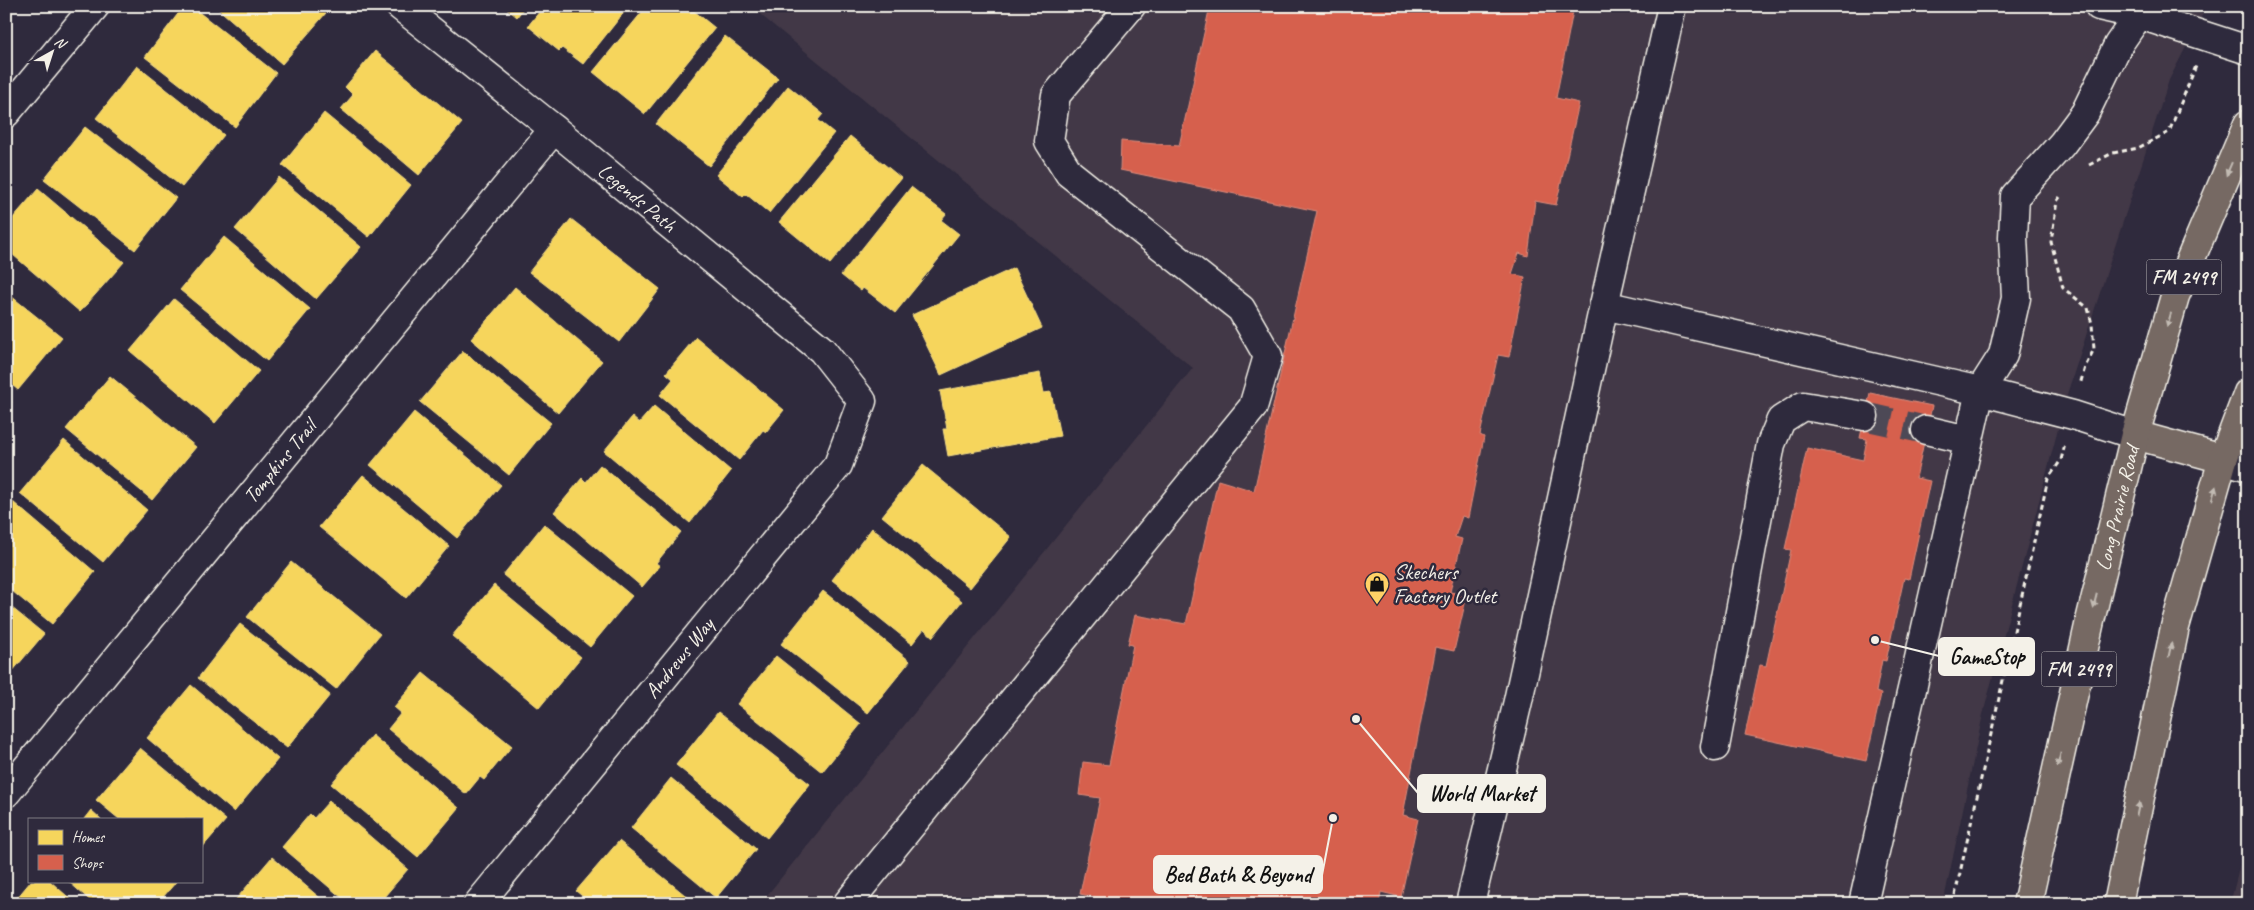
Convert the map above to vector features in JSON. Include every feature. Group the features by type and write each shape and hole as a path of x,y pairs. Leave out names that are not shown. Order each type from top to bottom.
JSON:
{"main road":[{"name":"Long Prairie Road","path":"2027,904 2090,621 2135,435 2176,296 2248,124"},
{"path":"2118,904 2175,627 2236,463 2248,392"},
{"path":"2135,435 2236,463"}],"street":[{"path":"6,114 95,6"},
{"name":"Legends Path","path":"400,6 554,129 822,350 862,401"},
{"path":"847,904 1253,407 1268,356 1241,309 1069,173 1049,141 1056,95 1131,6"},
{"path":"1470,904 1518,701 1604,305 1672,6"},
{"path":"2099,6 2142,11 2248,50"},
{"path":"1863,904 1980,391 2003,355 2016,298 2013,237 2015,196 2062,144 2085,114 2118,45 2142,11"},
{"name":"Tompkins Trail","path":"6,793 554,129"},
{"path":"1604,305 1980,391 2073,415 2135,435"},
{"name":"Andrews Way","path":"478,904 838,465 862,401"},
{"path":"1715,747 1771,444 1782,420 1803,406 1864,416"},
{"path":"1926,430 1968,440"}],"path":[{"path":"2083,167 2113,153 2138,148 2169,132 2191,74 2212,38"},
{"path":"2051,242 2057,201 2062,194"},
{"path":"1953,904 2025,582"}],"shaded area":[{"path":"750,6 2207,6 2169,80 2068,391 1983,714 1943,904 760,904 1193,368"},
{"path":"2248,834 2248,904 2230,904"}],"building: Homes":[{"path":"184,6 191,6 276,73 235,127 145,57"},
{"path":"215,6 318,6 326,13 282,64"},
{"path":"504,6 525,6 517,17"},
{"path":"544,6 629,6 583,64 562,48 559,51 528,26"},
{"path":"647,6 688,6 715,28 645,114 593,72"},
{"path":"725,36 778,78 709,166 656,124"},
{"path":"375,51 462,123 419,175 341,109 353,95 345,87"},
{"path":"137,66 224,135 182,187 96,118"},
{"path":"788,86 823,114 818,120 834,133 769,213 746,194 743,197 716,175"},
{"path":"324,113 411,185 369,237 282,165"},
{"path":"85,127 176,198 135,250 44,179"},
{"path":"850,136 901,178 830,264 779,222"},
{"path":"279,177 361,247 316,299 235,229"},
{"path":"911,187 946,214 941,220 959,234 895,313 863,288 861,291 841,275"},
{"path":"38,189 124,262 80,312 6,249 6,226"},
{"path":"571,219 660,289 619,342 529,272"},
{"path":"224,237 310,309 267,361 180,290"},
{"path":"1014,268 1042,328 941,375 912,315"},
{"path":"515,287 602,361 558,413 471,339"},
{"path":"6,292 62,337 18,390 6,380"},
{"path":"174,299 259,371 215,423 130,351"},
{"path":"696,337 784,410 766,432 763,430 739,460 660,395 673,379 666,373"},
{"path":"463,351 551,423 509,475 420,402"},
{"path":"1040,373 1044,393 1051,392 1060,436 948,456 943,429 947,429 940,391"},
{"path":"110,376 196,447 152,500 66,429"},
{"path":"6,397 12,402 6,409"},
{"path":"654,406 731,471 690,523 604,451 632,417 639,423"},
{"path":"414,412 501,485 457,538 370,465"},
{"path":"64,440 147,510 103,562 20,493"},
{"path":"600,465 681,532 656,563 660,566 642,587 554,512 582,478 586,482"},
{"path":"923,465 1011,537 970,588 882,516"},
{"path":"363,475 449,546 406,598 319,527"},
{"path":"13,502 95,572 52,624 6,586 6,510"},
{"path":"544,524 632,596 590,647 503,575"},
{"path":"872,528 962,601 933,637 924,629 912,644 832,580"},
{"path":"291,562 380,634 336,689 247,617"},
{"path":"494,585 581,657 539,708 452,636"},
{"path":"823,591 910,661 868,713 781,644"},
{"path":"6,603 44,634 6,679"},
{"path":"240,624 330,695 287,748 198,678"},
{"path":"776,656 861,724 822,772 737,704"},
{"path":"423,673 512,746 484,780 480,777 466,794 388,729 401,713 394,707"},
{"path":"191,685 278,759 234,812 147,738"},
{"path":"718,712 810,784 767,838 676,765"},
{"path":"372,735 459,808 418,857 331,784"},
{"path":"140,748 226,820 202,848 202,818 118,818 96,800"},
{"path":"671,778 756,849 716,898 631,828"},
{"path":"329,801 408,869 384,897 388,900 385,904 349,904 282,847 310,814 314,818"},
{"path":"91,810 100,818 85,818"},
{"path":"619,841 696,904 592,904 576,891"},
{"path":"272,857 327,904 232,904"},
{"path":"30,882 51,882 76,904 12,904"},
{"path":"69,882 176,882 157,904 94,904"}],"building: Shops":[{"path":"1210,6 1574,6 1556,98 1579,103 1556,205 1535,201 1528,256 1519,253 1512,274 1525,277 1509,357 1498,355 1480,435 1484,437 1468,518 1462,516 1455,537 1462,539 1450,592 1467,595 1454,651 1435,647 1403,815 1418,819 1401,897 1381,892 1379,904 1127,904 1080,894 1100,798 1079,795 1083,762 1109,765 1133,645 1128,644 1135,615 1186,624 1218,480 1254,491 1317,211 1120,170 1121,141 1179,146"},
{"path":"1870,393 1932,406 1916,478 1930,481 1909,579 1904,578 1886,661 1882,660 1876,692 1881,694 1866,761 1745,735 1760,665 1766,666 1791,550 1785,549 1807,448 1863,460 1867,439 1860,438"}],"tunnel":[{"path":"1864,416 1926,430"}],"place":[{"name":"Skechers Factory Outlet","path":"1377,605"},
{"name":"GameStop","path":"1875,640"},
{"name":"World Market","path":"1356,719"},
{"name":"Bed Bath & Beyond","path":"1333,818"}]}
